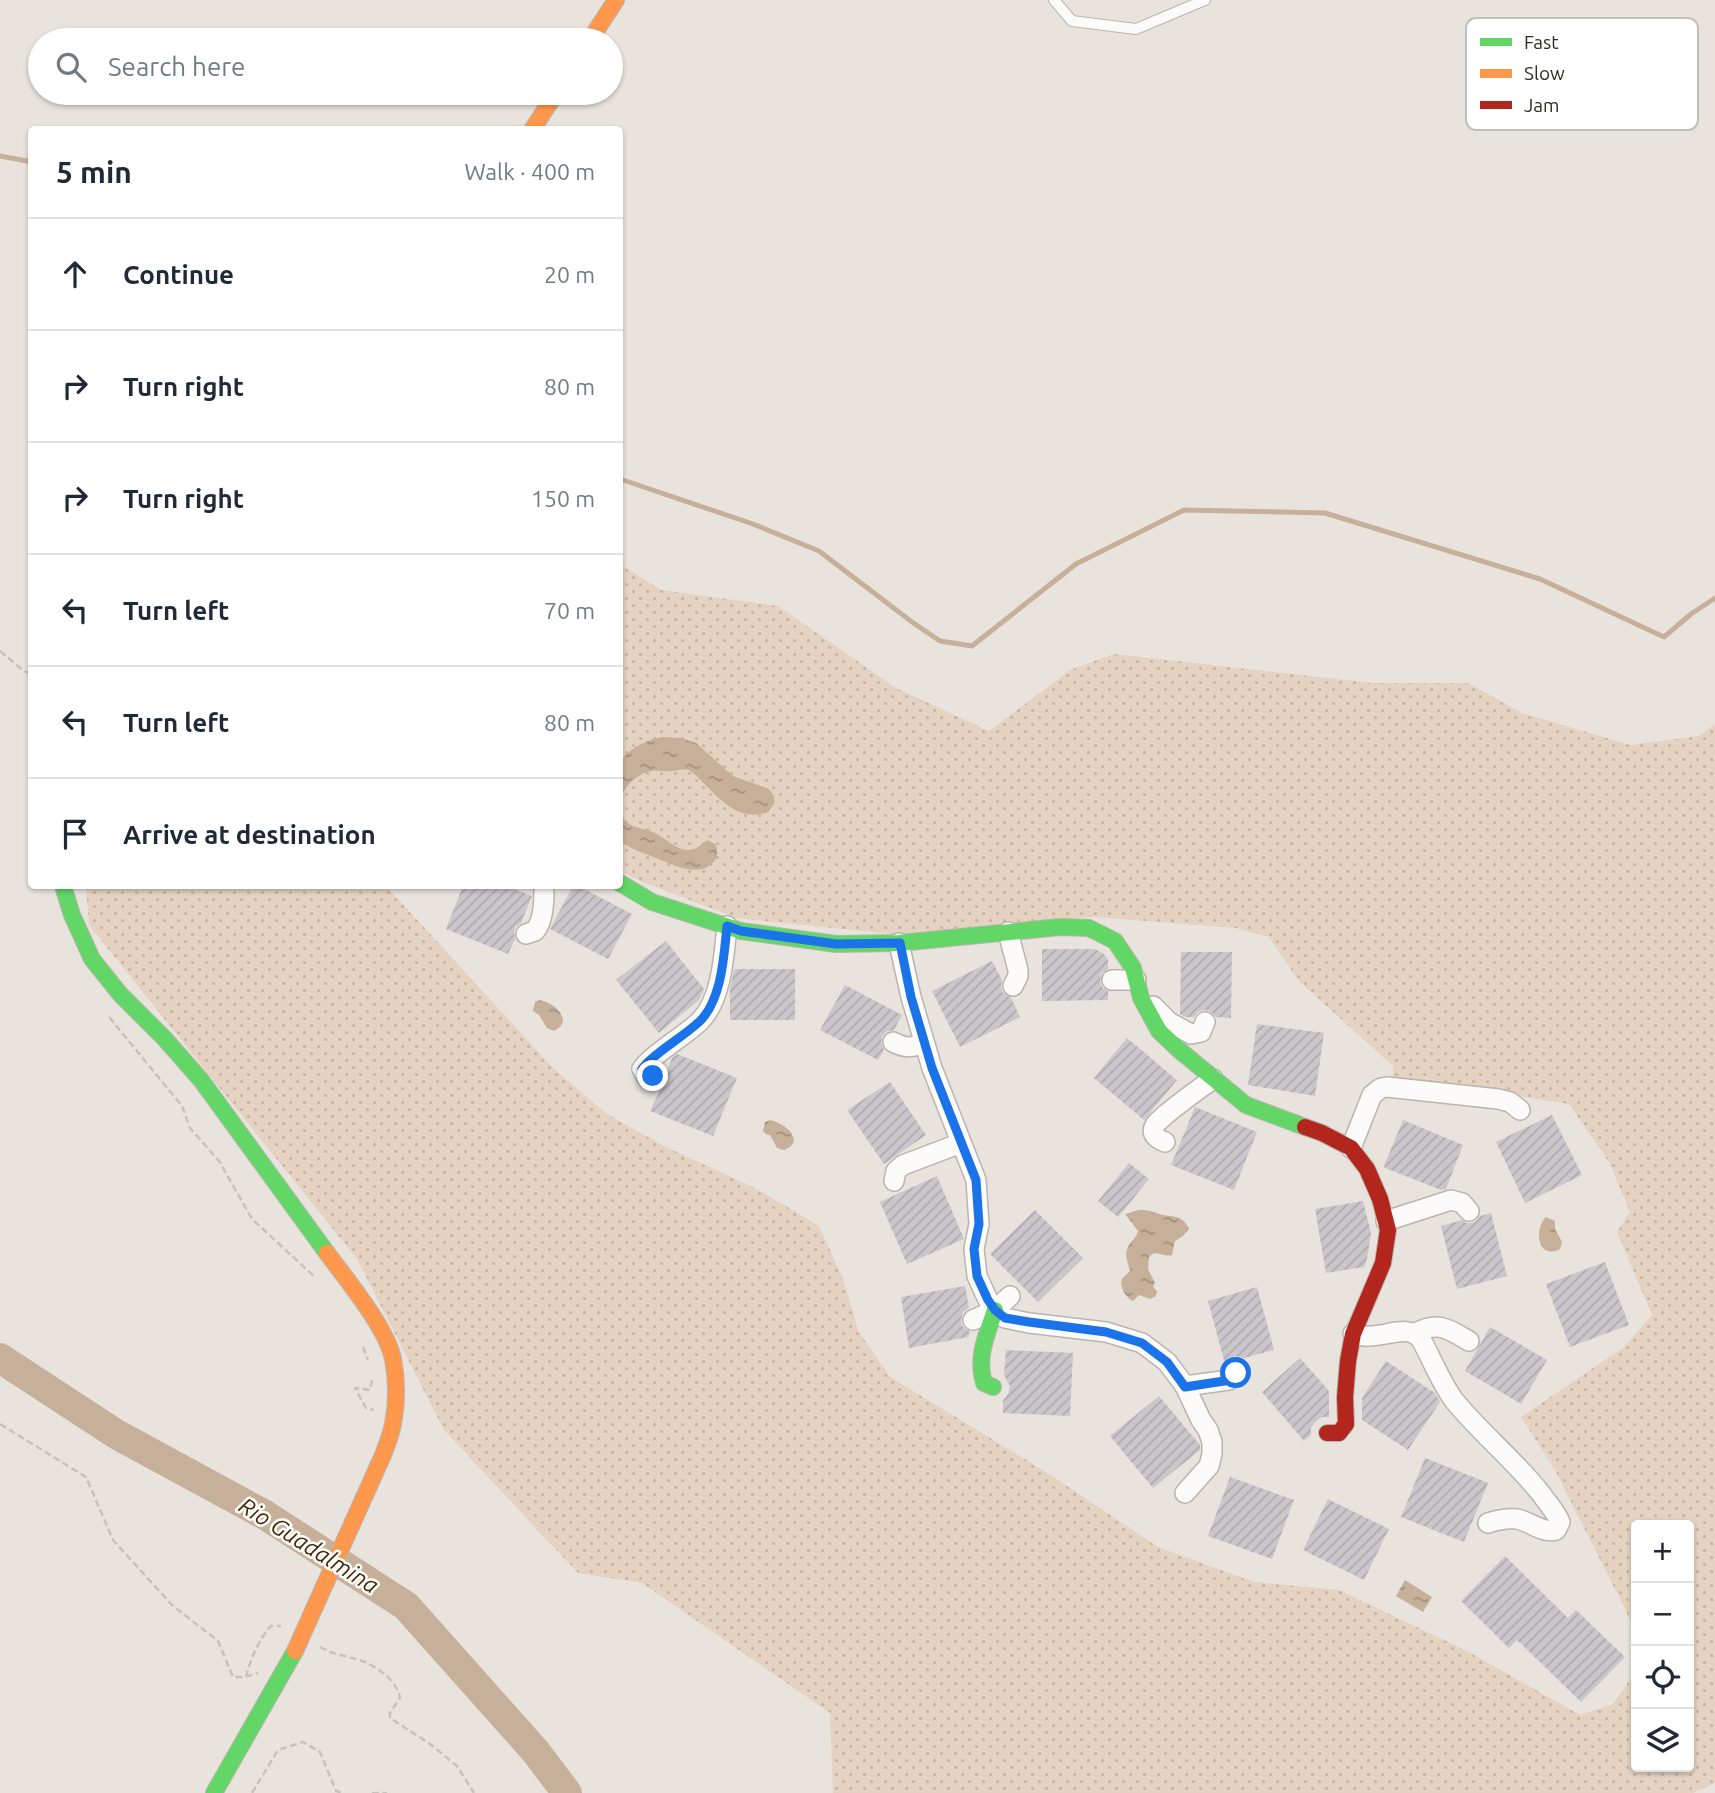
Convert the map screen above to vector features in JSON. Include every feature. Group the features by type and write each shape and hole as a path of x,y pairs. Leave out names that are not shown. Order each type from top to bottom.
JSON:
{"street":[{"path":"598,28 616,0"},
{"path":"535,126 548,105"},
{"path":"623,885 652,902 741,931 836,944 900,943 1060,927 1089,928 1115,942 1133,968 1139,989 1159,1031 1246,1105 1288,1113 1351,1148 1367,1169 1380,1199 1388,1230 1383,1263 1353,1334 1346,1385 1346,1424 1339,1433 1327,1433"},
{"path":"63,889 92,958 120,994 201,1080 360,1298 386,1339 393,1358 397,1399 393,1427 383,1455 295,1650 214,1793"},
{"path":"526,934 538,928 546,912 544,889"},
{"path":"653,1076 646,1077 642,1069 682,1030 702,1019 719,1001 727,926"},
{"path":"1008,932 1018,970 1013,986"},
{"path":"900,943 911,997 932,1068 976,1180 979,1224 974,1249 977,1276 988,1300 1005,1318 1106,1332 1142,1343 1167,1362 1185,1387 1212,1442 1209,1466 1187,1493"},
{"path":"1112,980 1139,989 1169,1022 1191,1034 1201,1032 1205,1023"},
{"path":"893,1042 909,1048 924,1042"},
{"path":"1165,1142 1158,1139 1154,1133 1162,1113 1213,1079"},
{"path":"1351,1148 1372,1096 1381,1088 1498,1098 1510,1102 1520,1110"},
{"path":"899,1168 961,1143"},
{"path":"1386,1221 1451,1200 1462,1203 1469,1211"},
{"path":"974,1320 995,1310 1010,1296"},
{"path":"993,1387 982,1380 980,1370 982,1342 995,1310"},
{"path":"1416,1333 1432,1326 1440,1326 1469,1341"},
{"path":"1353,1334 1368,1337 1407,1331 1416,1333 1452,1397 1515,1463 1560,1522 1556,1530 1549,1532 1518,1519 1488,1523"},
{"path":"1185,1387 1229,1380 1237,1368"}],"lane":[{"path":"1054,0 1072,21 1136,29 1205,0"}],"path":[{"path":"0,651 28,672"},
{"path":"106,1012 182,1105 190,1128 219,1161 252,1219 319,1282"},
{"path":"361,1343 369,1363"},
{"path":"373,1372 370,1390 355,1388 366,1408 379,1410"},
{"path":"0,1424 86,1477 113,1540 172,1605 218,1641 233,1677 246,1677 258,1672"},
{"path":"246,1677 265,1633 271,1626 284,1626"},
{"path":"318,1646 360,1660 387,1676 399,1690 400,1698 390,1713 390,1718 430,1744 457,1766 474,1793"},
{"path":"252,1793 278,1750 303,1742 320,1752 336,1791 343,1793"},
{"path":"372,1793 387,1793"}],"shaded area":[{"path":"623,566 661,590 778,606 896,688 989,731 1070,670 1114,654 1371,683 1468,683 1522,713 1630,745 1699,736 1715,724 1715,1783 1693,1793 833,1793 830,1713 642,1583 578,1573 444,1430 357,1259 89,925 86,889 389,889 553,1068 607,1114 664,1146 759,1190 819,1226 843,1279 859,1332 890,1377 1049,1474 1158,1547 1254,1582 1339,1590 1467,1651 1580,1715 1613,1704 1631,1678 1631,1772 1694,1772 1694,1520 1631,1520 1631,1621 1555,1470 1521,1417 1624,1347 1652,1315 1617,1232 1630,1212 1609,1162 1569,1104 1393,1077 1393,1066 1299,981 1269,937 1236,928 1095,917 893,934 736,918 623,872"}],"water":[{"path":"662,737 681,738 696,743 733,776 769,789 774,796 774,804 768,812 755,815 733,809 698,777 689,770 682,769 644,773 623,792 623,758 629,752 650,740"},
{"path":"623,817 628,823 655,833 674,846 686,850 707,840 715,844 717,857 711,864 696,870 671,864 623,843"},
{"path":"540,1000 552,1005 561,1014 563,1022 554,1031 547,1028 533,1011 535,1002"},
{"path":"770,1120 789,1131 794,1142 790,1147 784,1150 777,1148 770,1135 763,1131 765,1122"},
{"path":"1139,1210 1179,1218 1189,1229 1175,1241 1172,1255 1155,1253 1149,1257 1148,1269 1155,1283 1153,1287 1157,1291 1156,1296 1150,1299 1139,1295 1133,1301 1124,1292 1121,1282 1130,1271 1127,1250 1138,1231 1125,1214"},
{"path":"1546,1217 1555,1221 1555,1229 1562,1242 1560,1249 1552,1252 1546,1251 1540,1242 1540,1228"},
{"path":"1405,1580 1432,1597 1423,1612 1396,1596"}],"building":[{"path":"462,889 514,889 532,896 521,923 516,926 515,939 508,954 446,929"},
{"path":"571,889 584,889 632,914 608,959 550,929"},
{"path":"666,941 704,989 699,1000 659,1033 616,980"},
{"path":"1042,949 1095,949 1104,954 1108,960 1108,969 1102,973 1100,981 1102,987 1108,991 1108,1000 1042,1001"},
{"path":"1181,952 1232,952 1231,1018 1216,1017 1210,1011 1204,1010 1194,1017 1180,1014"},
{"path":"992,961 1002,980 1002,992 1011,998 1020,1017 960,1047 932,991"},
{"path":"734,969 795,969 795,1020 730,1020 730,990"},
{"path":"845,985 902,1015 894,1030 887,1031 882,1036 884,1050 878,1060 820,1030"},
{"path":"1257,1024 1324,1033 1315,1096 1248,1085"},
{"path":"1127,1038 1177,1080 1144,1120 1094,1078"},
{"path":"677,1054 737,1078 713,1136 650,1111 672,1058"},
{"path":"890,1082 926,1135 884,1164 847,1110"},
{"path":"1195,1107 1257,1132 1234,1190 1171,1165"},
{"path":"1552,1115 1582,1175 1525,1203 1496,1142"},
{"path":"1403,1120 1463,1145 1446,1189 1441,1190 1385,1168"},
{"path":"1129,1163 1149,1179 1118,1217 1098,1201"},
{"path":"937,1176 964,1239 907,1264 880,1202"},
{"path":"1363,1201 1371,1233 1364,1267 1326,1273 1315,1209"},
{"path":"1035,1210 1083,1258 1038,1302 990,1254"},
{"path":"1491,1213 1507,1276 1457,1289 1441,1226 1462,1220 1472,1223 1480,1216"},
{"path":"1605,1262 1629,1325 1570,1347 1546,1284"},
{"path":"965,1286 969,1308 963,1312 961,1320 962,1326 970,1332 968,1337 909,1348 901,1297"},
{"path":"1257,1287 1274,1350 1244,1358 1234,1356 1225,1364 1208,1301"},
{"path":"1490,1327 1547,1360 1521,1404 1465,1371"},
{"path":"1006,1350 1073,1353 1070,1416 1003,1413 1003,1400 1010,1386 1004,1375"},
{"path":"1300,1358 1329,1391 1329,1417 1316,1421 1311,1428 1311,1435 1304,1441 1262,1392"},
{"path":"1386,1361 1435,1393 1440,1402 1408,1450 1362,1420 1362,1398"},
{"path":"1159,1396 1200,1445 1200,1450 1153,1488 1110,1436"},
{"path":"1425,1458 1488,1483 1464,1542 1401,1517"},
{"path":"1230,1477 1294,1500 1272,1559 1208,1536"},
{"path":"1328,1499 1389,1529 1364,1580 1303,1550"},
{"path":"1505,1556 1568,1618 1576,1610 1625,1657 1581,1702 1517,1640 1509,1648 1461,1601"}],"waterway":[{"path":"0,156 28,161"},
{"path":"623,480 753,524 819,551 940,641 972,646 1076,564 1184,510 1325,513 1540,579 1664,637 1715,598"},
{"name":"Rio Guadalmina","path":"0,1358 116,1434 265,1515 406,1606 536,1752 567,1793"}],"traffic: fast":[{"path":"623,885 652,902 741,931 836,944 899,943 1060,927 1089,928 1115,941 1133,968 1141,998 1159,1031 1178,1049 1246,1105 1305,1127"},
{"path":"64,889 72,915 92,959 120,994 201,1080 327,1253"},
{"path":"993,1387 984,1383 981,1364 995,1310"},
{"path":"214,1793 295,1651"}],"traffic: slow":[{"path":"598,28 616,0"},
{"path":"535,126 548,105"},
{"path":"327,1253 383,1333 393,1359 395,1408 383,1455"},
{"path":"295,1651 383,1455"}],"traffic: jam":[{"path":"1305,1127 1351,1148 1367,1169 1380,1199 1388,1230 1383,1263 1353,1334 1345,1397 1346,1424 1339,1433 1327,1433"}],"route":[{"path":"653,1076 646,1077 642,1069 663,1048 702,1019 711,1005 724,964 727,926 741,931 836,944 900,943 911,997 932,1068 976,1180 979,1224 974,1249 977,1276 995,1310 1005,1318 1106,1332 1142,1343 1167,1362 1185,1387 1229,1380 1236,1373"}]}
